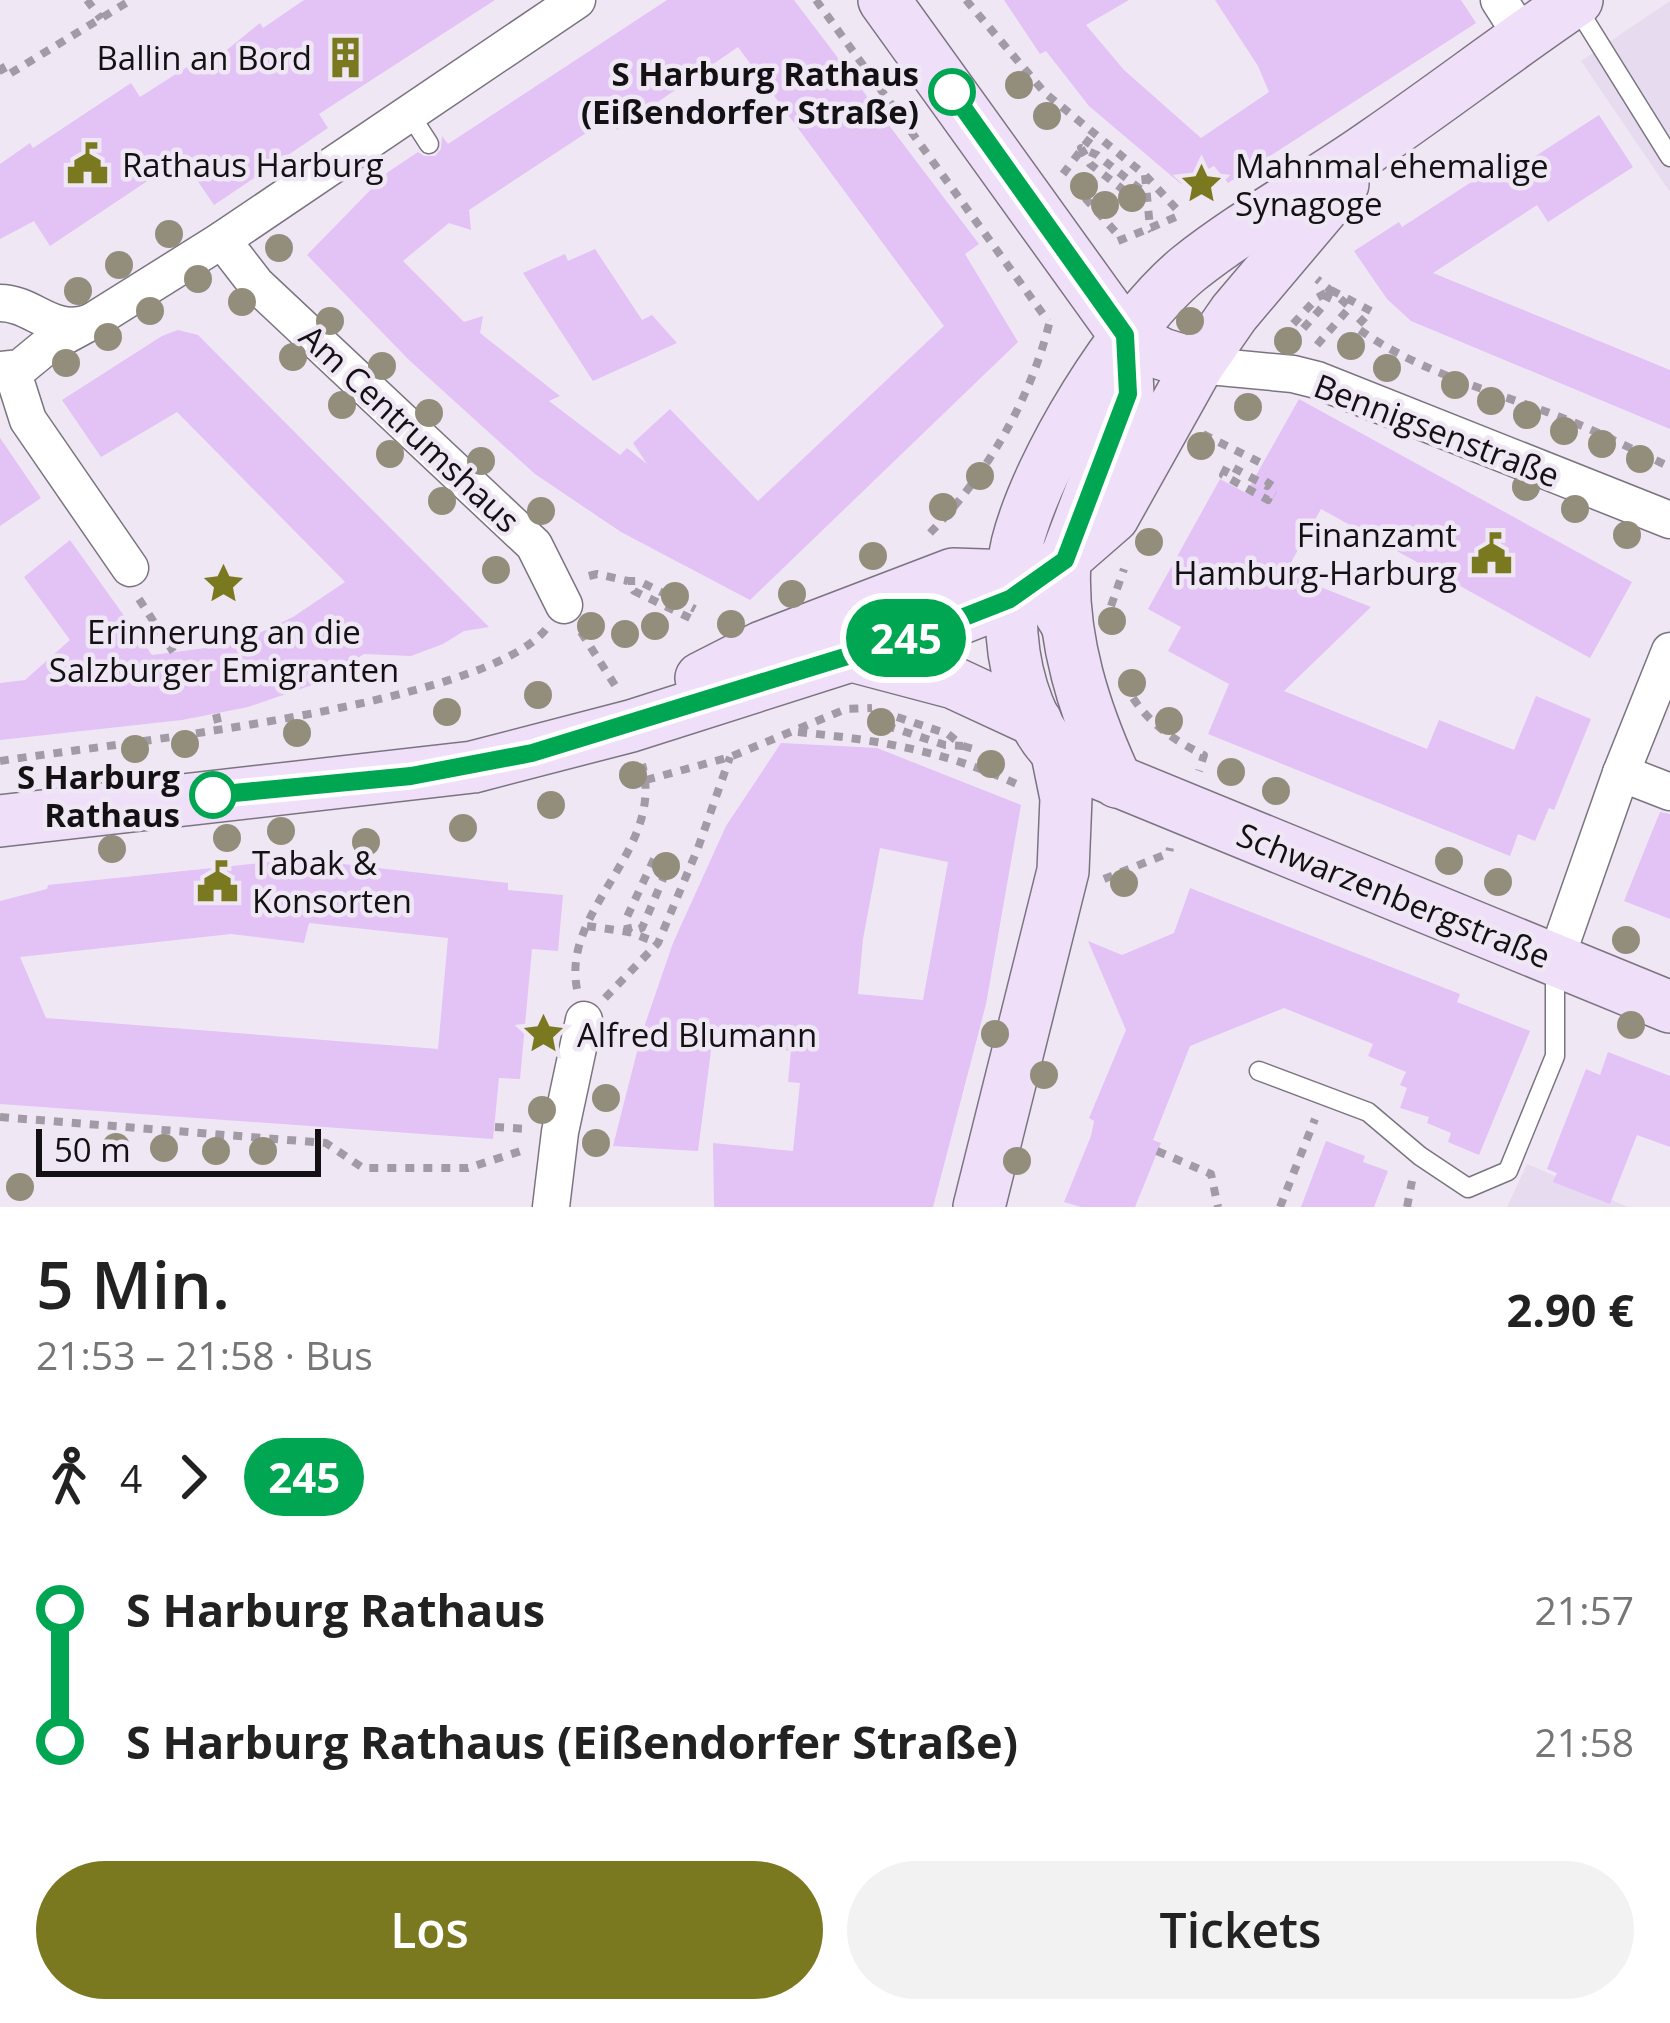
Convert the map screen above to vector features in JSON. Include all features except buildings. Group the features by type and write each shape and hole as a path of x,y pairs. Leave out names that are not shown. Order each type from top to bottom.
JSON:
{"main road":[{"path":"884,0 1125,335 1198,365"},
{"path":"625,708 852,656 1042,592 1113,517 1198,365 1234,314 1377,142 1510,18 1575,1"},
{"path":"979,1207 1079,877 1118,782 1042,592 1024,517 1087,394 1125,335 1186,271 1377,142"},
{"path":"1079,877 1066,798 1042,756 1018,671 1042,592 1128,394 1125,335"},
{"path":"0,821 473,767 694,682 762,647 919,564 1047,469"},
{"path":"919,564 1042,592"},
{"name":"Schwarzenbergstraße","path":"852,656 954,683 1042,756 1118,782 1670,1007"}],"street":[{"path":"130,568 28,420 6,370 26,364 48,344 222,240 577,0"},
{"name":"Am Centrumshaus","path":"222,240 256,284 534,544 564,605"},
{"path":"0,303 16,304 61,326 96,319"},
{"name":"Bennigsenstraße","path":"1198,365 1283,356 1670,520"},
{"path":"1555,961 1670,651"},
{"path":"1621,773 1670,793"},
{"path":"551,1207 560,1132 584,1020"}],"lane":[{"path":"1575,1 1670,157"},
{"path":"409,113 429,144"},
{"path":"1259,1071 1368,1112 1468,1188 1508,1171 1556,1056 1555,961"}],"path":[{"path":"87,0 100,19"},
{"path":"0,65 3,78 131,0"},
{"path":"816,0 1048,321 1047,341 1034,380 970,487 932,531 919,564"},
{"path":"966,0 1045,92 1145,176 1182,214 1120,237 1113,247"},
{"path":"1094,133 1063,173 1120,237"},
{"path":"1081,148 1097,155 1143,198"},
{"path":"1145,176 1150,228 1164,246"},
{"path":"1283,356 1350,307 1331,290"},
{"path":"1283,356 1331,290"},
{"path":"1331,290 1371,310 1355,327 1376,343 1433,370 1574,422 1670,467"},
{"path":"1048,321 1057,312"},
{"path":"1202,434 1263,464"},
{"path":"1270,480 1267,486 1228,465 1222,475 1268,500 1271,493 1275,495"},
{"path":"130,568 135,594 174,653"},
{"path":"628,581 639,581 693,614 634,591 628,581"},
{"path":"0,760 362,703 461,678 512,658 536,642 564,605 625,708"},
{"path":"1130,693 1157,727 1204,755 1199,771"},
{"path":"584,1020 573,968 587,926 643,821 646,780 730,758 846,709 905,707"},
{"path":"216,714 219,728"},
{"path":"871,714 948,734 977,750"},
{"path":"796,732 885,740 971,763 1042,756"},
{"path":"584,1020 658,944 730,758"},
{"path":"1079,877 1169,853 1174,837"},
{"path":"629,932 626,919 654,859"},
{"path":"629,932 642,928 669,866"},
{"path":"587,926 629,932 658,944"},
{"path":"1280,1207 1324,1096"},
{"path":"0,1117 326,1143 363,1168 468,1168 505,1159 560,1132"},
{"path":"1157,1151 1211,1174 1217,1207"}],"shaded area":[{"path":"1670,1 1670,192 1581,61"},
{"path":"1527,1164 1628,1207 1507,1207"}],"bus line":[{"name":"245","path":"213,795 473,767 631,726 926,632 1010,599 1065,560 1128,394 1125,335 952,92"}],"place":[{"name":"Ballin an Bord","path":"346,57"},
{"name":"S Harburg Rathaus (Eißendorfer Straße)","path":"952,92"},
{"name":"Rathaus Harburg","path":"88,164"},
{"name":"Mahnmal ehemalige Synagoge","path":"1201,184"},
{"name":"Finanzamt Hamburg-Harburg","path":"1491,553"},
{"name":"Erinnerung an die Salzburger Emigranten","path":"224,583"},
{"name":"S Harburg Rathaus","path":"213,795"},
{"name":"Tabak & Konsorten","path":"218,881"},
{"name":"Alfred Blumann","path":"543,1034"}]}
